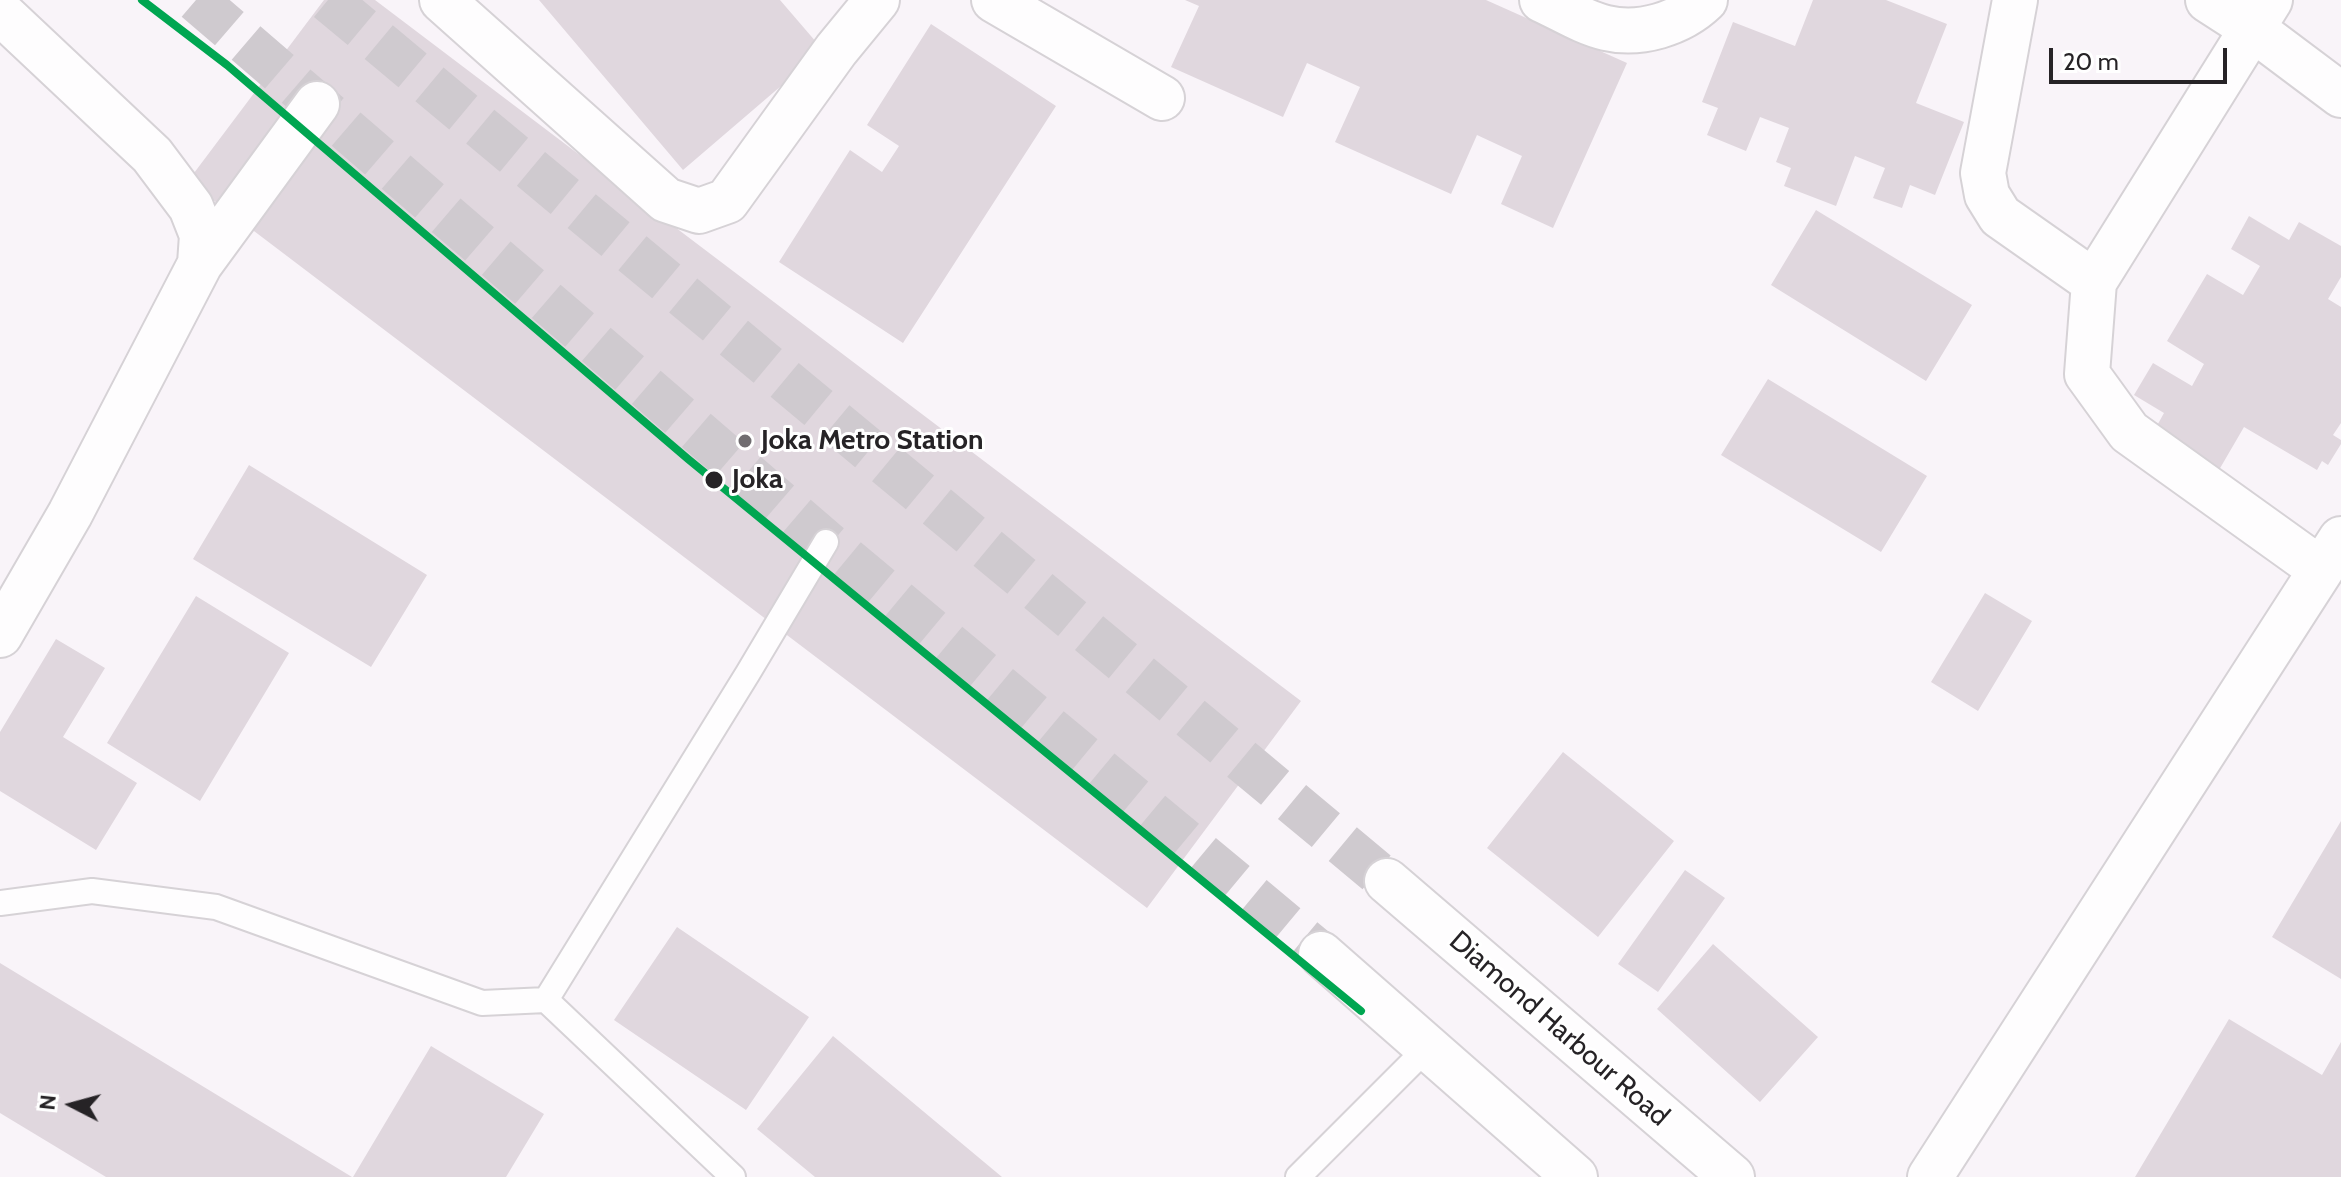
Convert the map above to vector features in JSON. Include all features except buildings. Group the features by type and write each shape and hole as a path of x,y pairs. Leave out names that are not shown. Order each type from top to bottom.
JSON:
{"main road":[{"path":"442,0 666,200 699,211 727,201 836,50 877,0"},
{"path":"994,0 1162,98"},
{"path":"1542,0 1606,28 1650,29 1690,15 1705,0"},
{"path":"2015,0 1983,173 1987,195 2000,216 2094,282"},
{"path":"2208,0 2262,14 2341,95"},
{"path":"0,12 152,155 191,207 202,235 200,264"},
{"path":"1930,1177 2331,554 2129,432 2087,374 2094,282 2262,14"},
{"path":"0,635 70,514 200,264 317,104"},
{"name":"Diamond Harbour Road","path":"1387,881 1732,1177"},
{"path":"1321,954 1575,1177"}],"lane":[{"path":"546,1000 826,542"},
{"path":"0,903 92,891 216,907 482,1003 546,1000 733,1177"},
{"path":"1298,1177 1428,1047"}],"tunnel":[{"path":"196,0 826,542 1321,954"},
{"path":"328,0 1387,881"}],"transit line":[{"path":"142,0 227,65 688,459 1361,1011"}],"place":[{"name":"Joka Metro Station","path":"745,441"},
{"name":"Joka","path":"714,480"}]}
